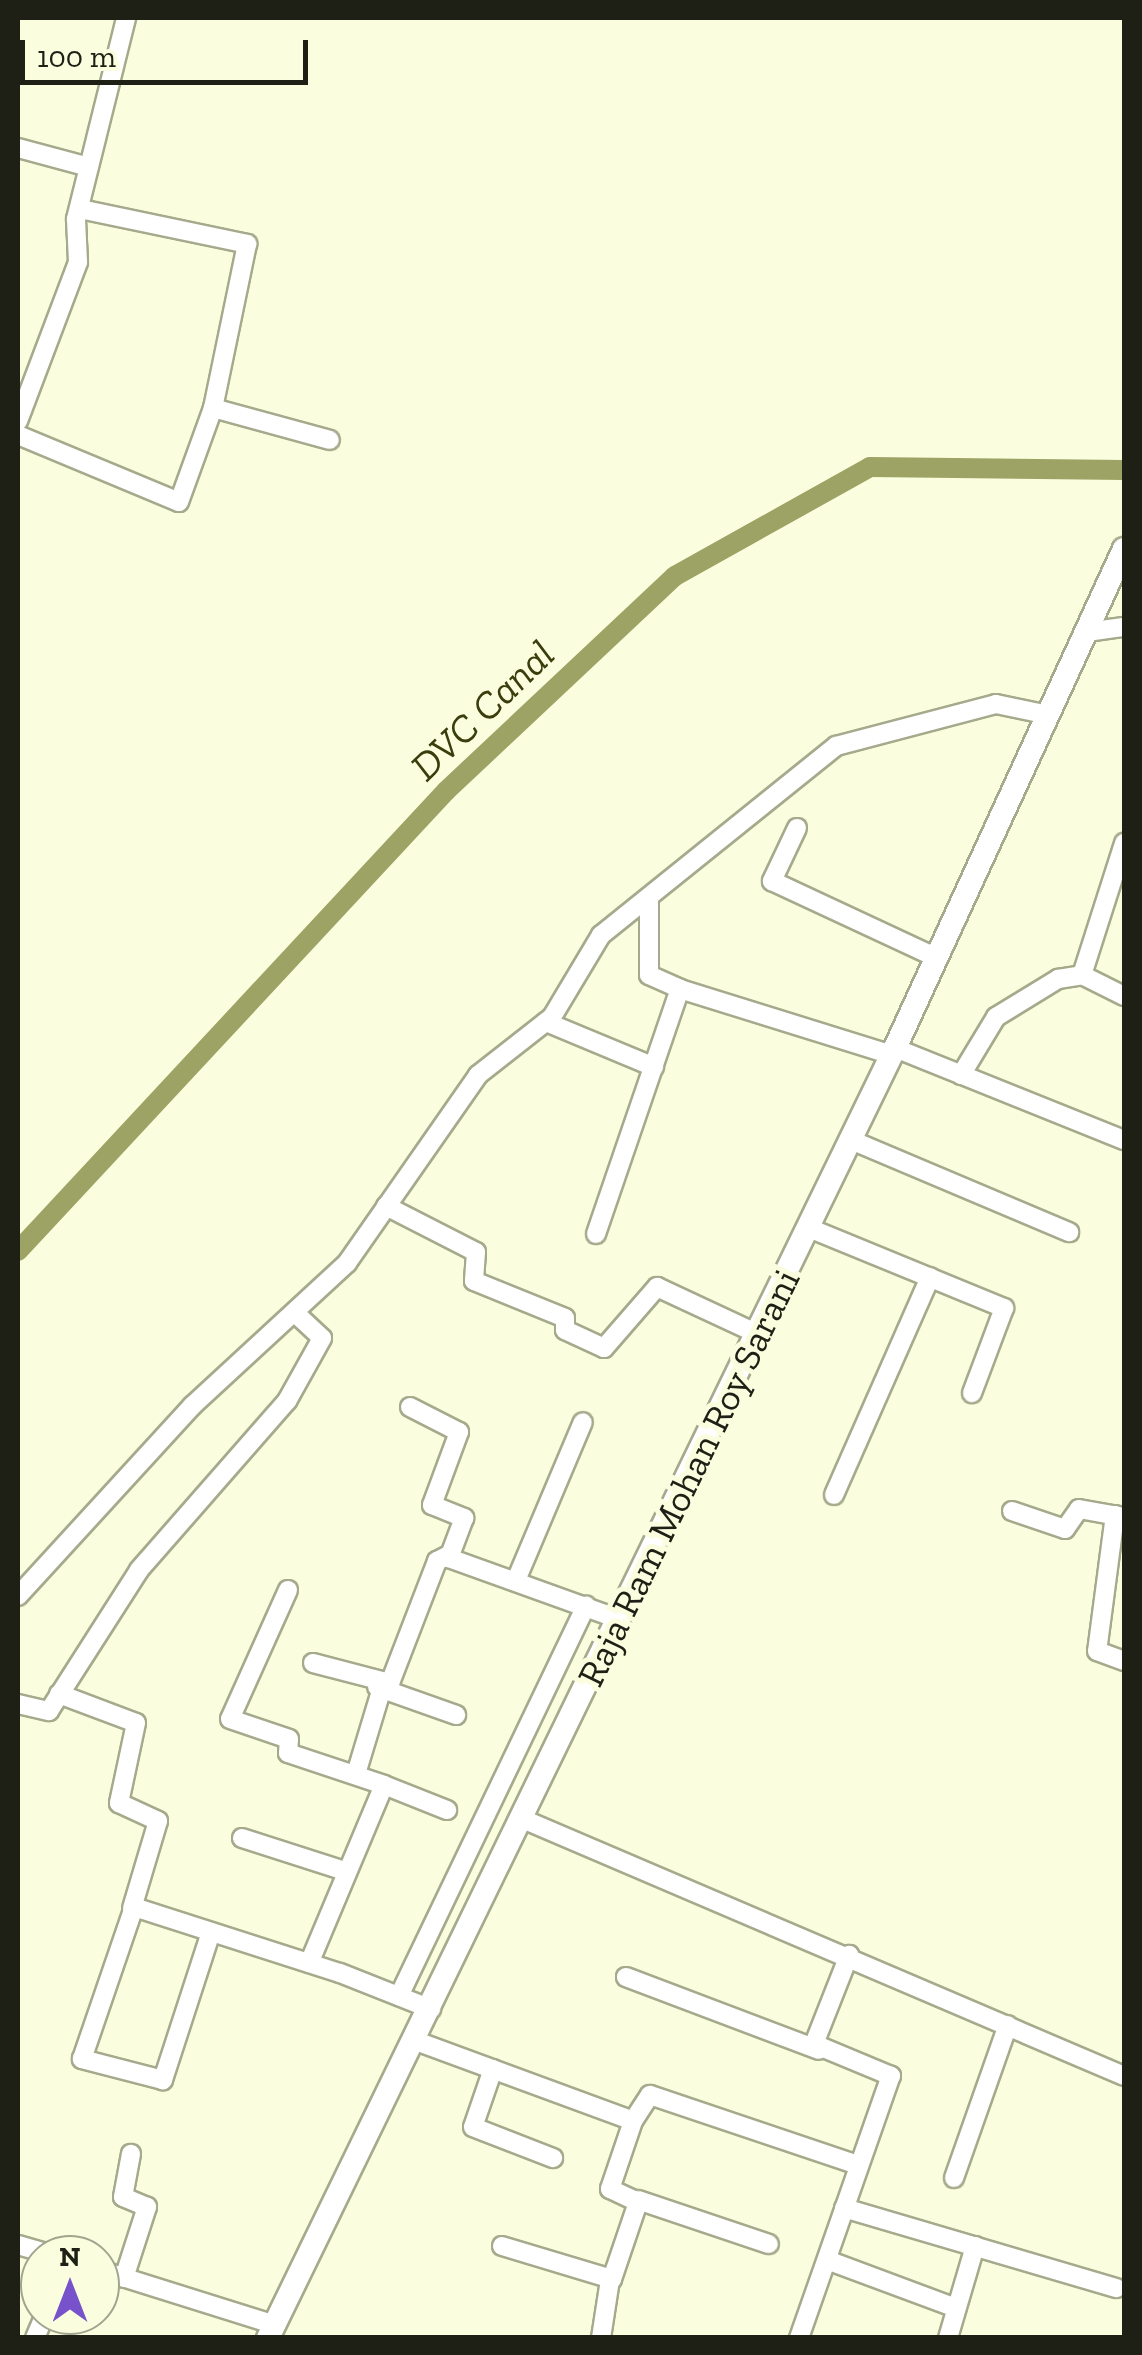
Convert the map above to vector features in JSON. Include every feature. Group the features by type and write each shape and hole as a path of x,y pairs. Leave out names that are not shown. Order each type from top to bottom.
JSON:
{"street":[{"path":"18,421 78,262 80,209 126,18"},
{"path":"18,148 89,167"},
{"path":"18,435 178,502 213,408 247,244 80,209"},
{"path":"213,408 330,440"},
{"name":"Raja Ram Mohan Roy Sarani","path":"272,2331 525,1820 894,1052 1124,549"},
{"path":"1091,622 1124,627"},
{"path":"18,1596 192,1406 297,1315 386,1206 478,1075 546,1022 581,955 836,746 996,704 1049,716"},
{"path":"797,828 772,881 937,958"},
{"path":"961,1074 996,1018 1082,974 1124,843"},
{"path":"649,900 649,974 680,989 961,1074 1124,1140"},
{"path":"1082,974 1124,996"},
{"path":"596,1234 680,989"},
{"path":"546,1022 654,1067"},
{"path":"851,1140 1069,1232"},
{"path":"386,1206 476,1252 474,1281 565,1318 565,1330 604,1348 656,1287 758,1334"},
{"path":"809,1228 1004,1308 972,1393"},
{"path":"834,1494 930,1276"},
{"path":"18,1704 45,1714 139,1570 310,1364 323,1334 297,1315"},
{"path":"356,1774 380,1688 394,1678 437,1561 447,1556 464,1518 432,1505 459,1432 410,1407"},
{"path":"517,1578 583,1422"},
{"path":"1012,1511 1065,1528 1080,1509 1120,1516 1098,1651 1124,1662"},
{"path":"447,1556 517,1578 621,1620"},
{"path":"288,1590 230,1718 289,1739 288,1754 356,1774 447,1810"},
{"path":"399,1996 586,1605"},
{"path":"313,1663 456,1715"},
{"path":"59,1694 136,1723 119,1803 158,1821 82,2059 156,2083 211,1932"},
{"path":"309,1964 345,1870 384,1785"},
{"path":"525,1820 849,1955 1124,2076"},
{"path":"242,1838 345,1870"},
{"path":"132,1908 309,1964 431,2009"},
{"path":"820,2050 815,2028 849,1955"},
{"path":"626,1978 891,2076 798,2338"},
{"path":"954,2178 1008,2025"},
{"path":"416,2041 633,2120"},
{"path":"493,2070 473,2127 553,2158"},
{"path":"770,2244 610,2189 633,2120 650,2096 858,2165"},
{"path":"124,2278 147,2207 123,2197 131,2154"},
{"path":"602,2338 610,2280 638,2200"},
{"path":"844,2208 1116,2288"},
{"path":"502,2246 610,2280"},
{"path":"948,2338 975,2246"},
{"path":"828,2260 956,2308"},
{"path":"120,2277 272,2331"}],"waterway":[{"name":"DVC Canal","path":"18,1251 446,791 675,576 870,467 1124,470"}]}
